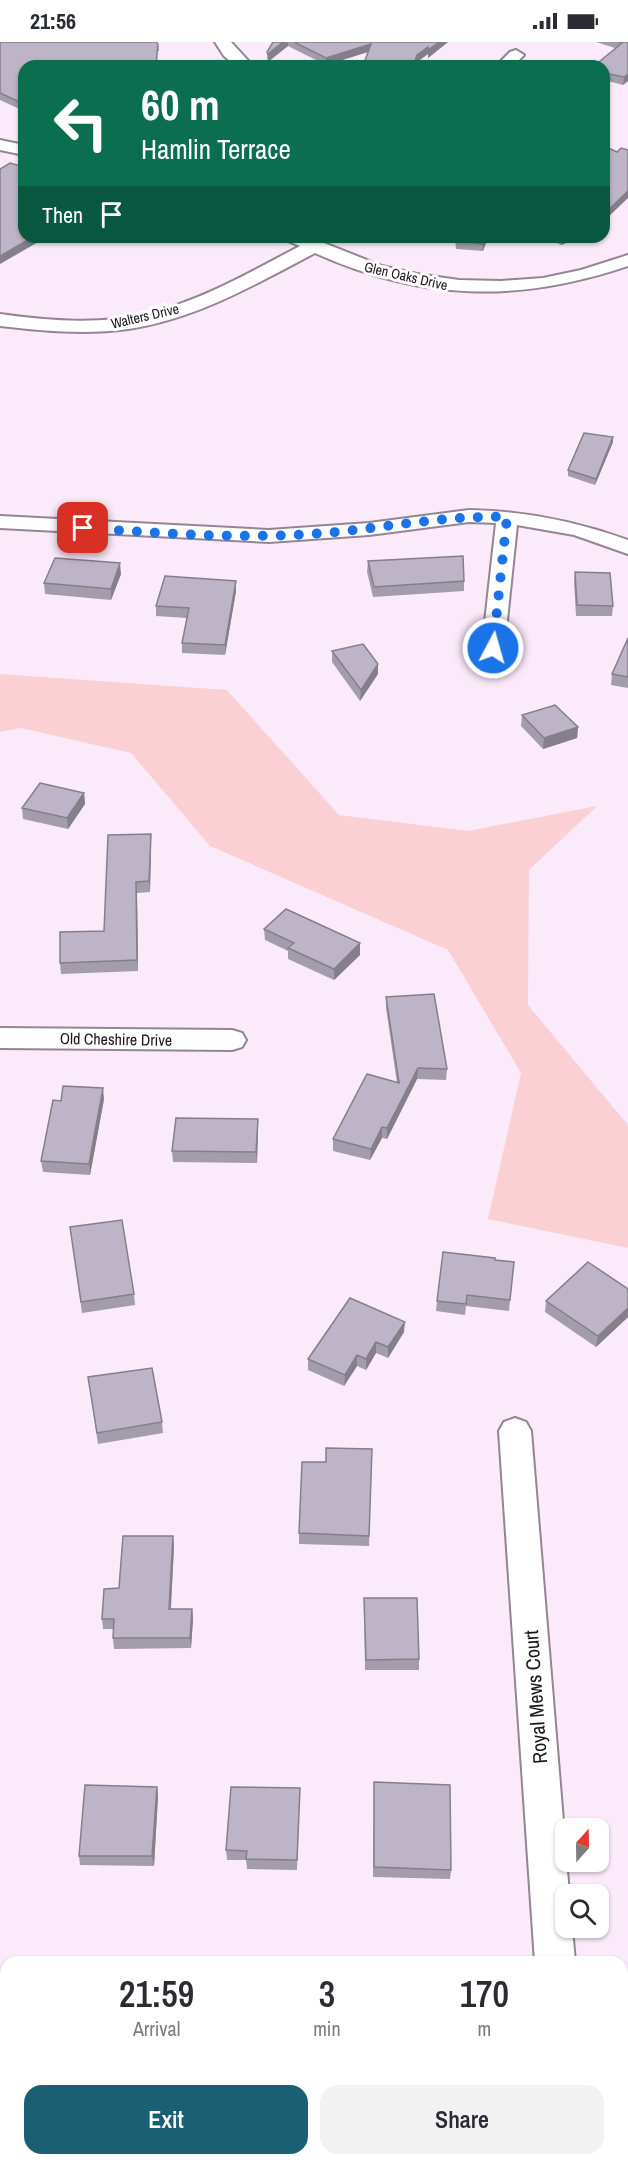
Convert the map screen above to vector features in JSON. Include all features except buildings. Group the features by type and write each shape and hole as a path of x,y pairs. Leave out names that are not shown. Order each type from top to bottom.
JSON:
{"street":[{"path":"223,42 238,60"},
{"path":"0,145 18,149"},
{"name":"Glen Oaks Drive","path":"307,243 355,264 389,274 471,288 556,281 587,274 628,260"},
{"name":"Walters Drive","path":"0,320 49,327 116,325 172,313 221,293 314,246"},
{"path":"0,522 190,534 269,536 369,529 459,517 507,517 539,520 578,529 628,547"},
{"path":"493,648 507,517"},
{"name":"Old Cheshire Drive","path":"0,1038 232,1040"},
{"name":"Royal Mews Court","path":"515,1431 555,1956"}],"shaded area":[{"path":"0,674 227,690 339,815 468,831 597,806 529,870 528,1005 628,1125 628,1248 488,1219 521,1073 448,950 210,846 131,753 21,728 0,732"}],"route":[{"path":"83,528 269,536 369,529 429,519 469,516 507,517 493,648"}]}
